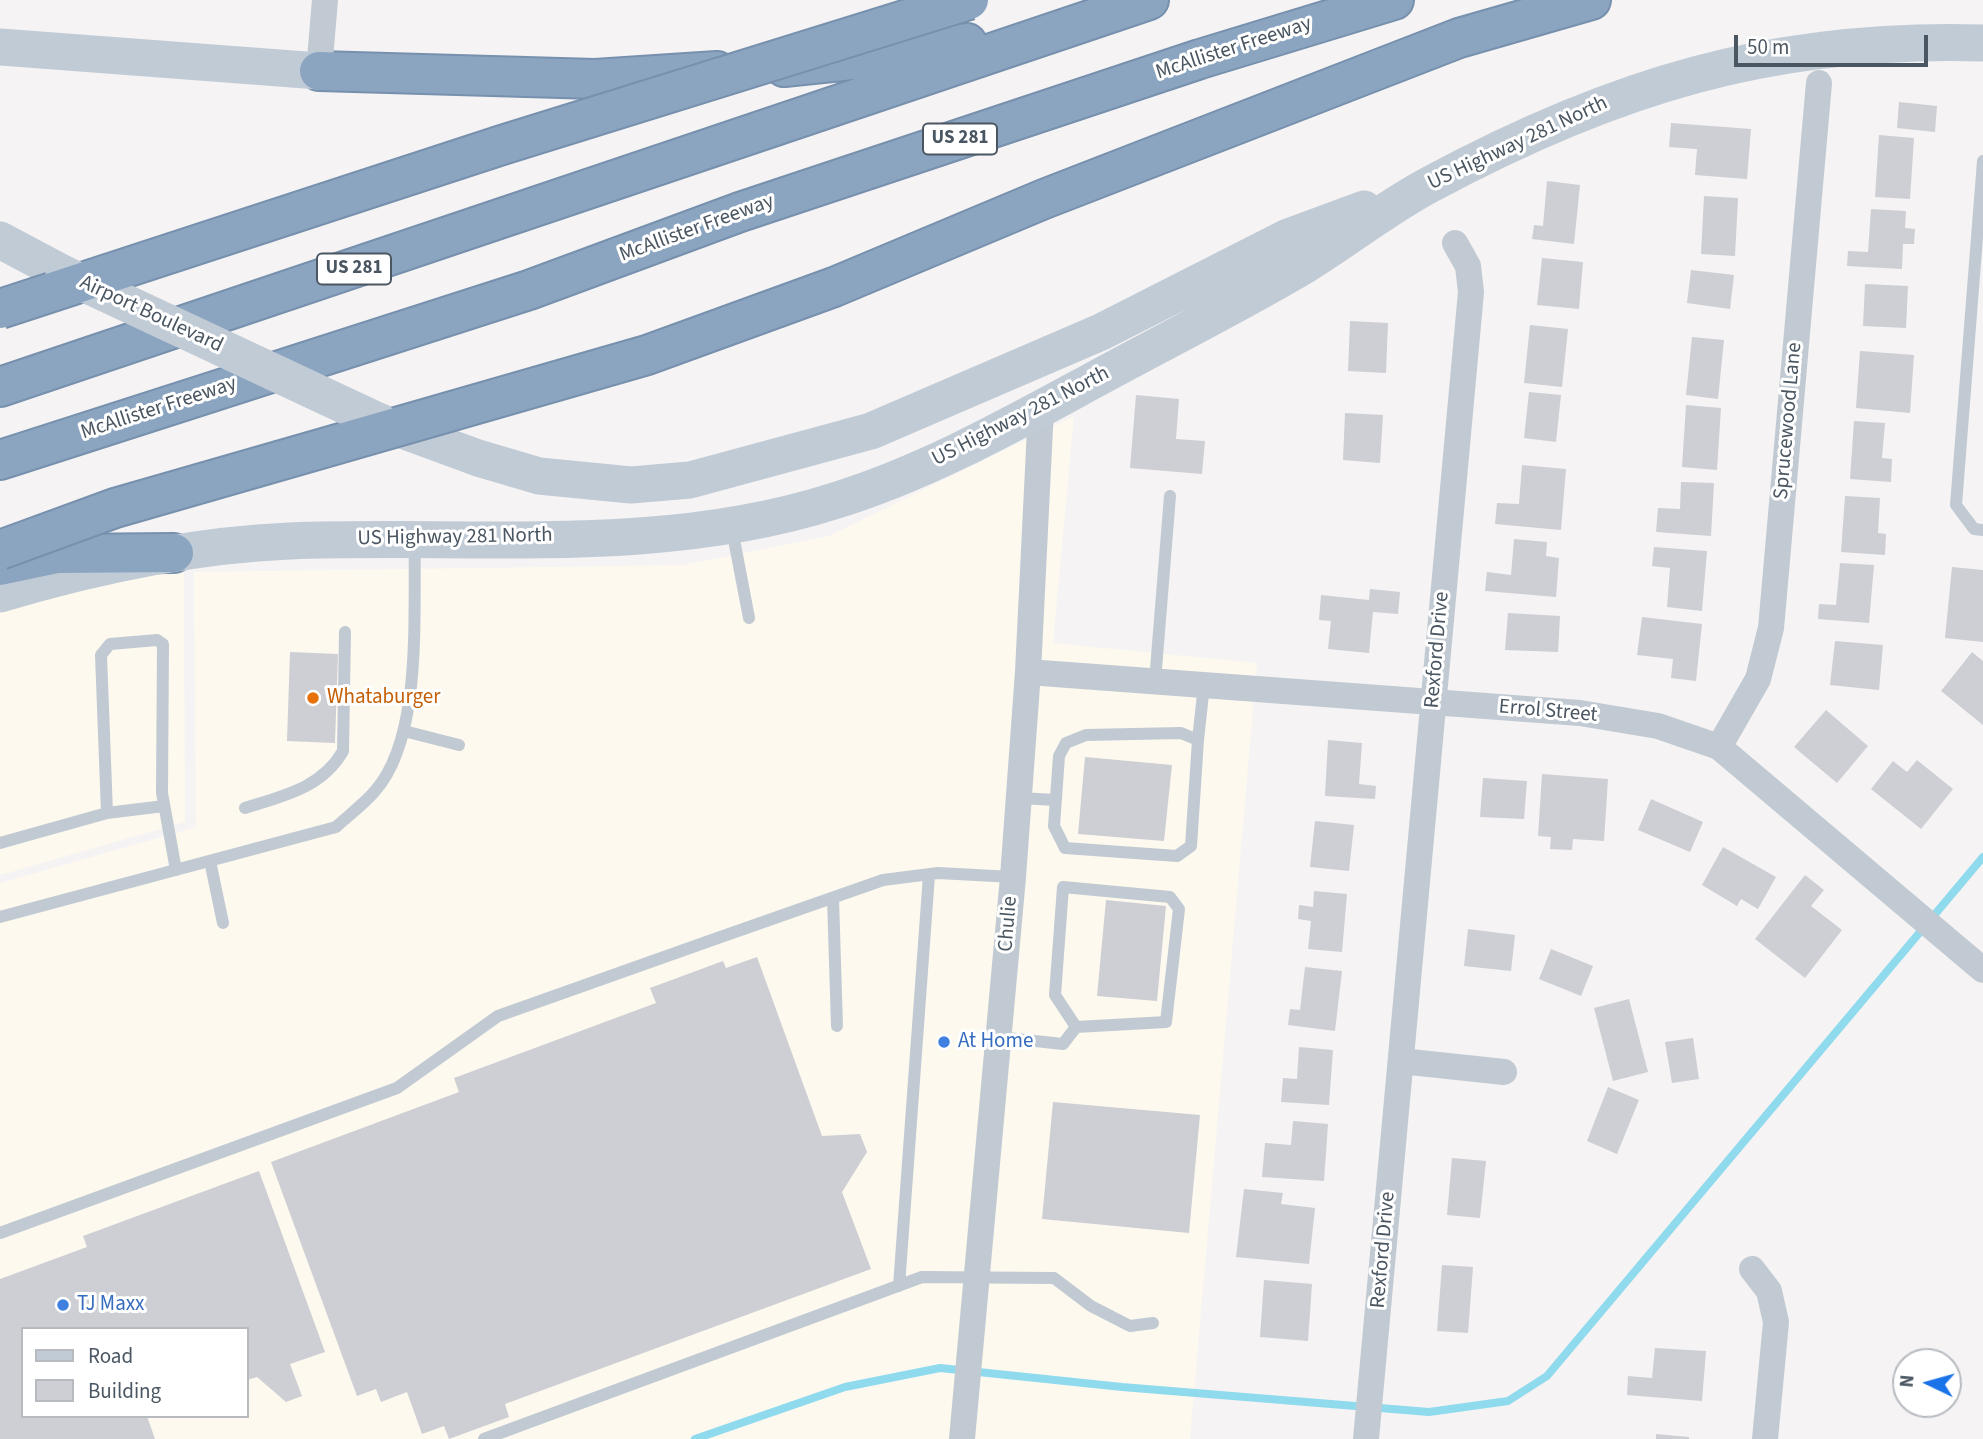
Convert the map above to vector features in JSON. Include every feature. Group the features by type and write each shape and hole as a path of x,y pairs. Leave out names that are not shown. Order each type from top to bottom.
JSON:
{"highway":[{"path":"0,309 502,145 969,0"},
{"name":"US 281","path":"0,387 1149,0"},
{"name":"McAllister Freeway","path":"0,460 529,290 740,212 1213,55 1394,0"},
{"path":"0,550 115,508 648,355 834,287 1044,199 1459,38 1591,0"},
{"path":"318,71 595,79 880,57 1083,23"},
{"path":"0,566 57,554 174,553"}],"main road":[{"name":"US Highway 281 North","path":"0,594 67,574 174,553 284,541 622,537 731,524 834,502 922,468 1041,408 1302,267 1424,188 1603,102 1669,80 1761,57 1819,49 1983,43"},
{"path":"0,47 318,71"},
{"name":"Airport Boulevard","path":"0,240 64,274 380,422 478,458 539,475 631,485 690,480 871,431 1101,332 1288,237 1424,188"}],"street":[{"path":"318,71 325,0"},
{"name":"Sprucewood Lane","path":"1719,747 1758,679 1771,628 1819,83"},
{"name":"Rexford Drive","path":"1366,1439 1471,292 1468,266 1455,243"},
{"name":"Chulie","path":"962,1437 1013,877 1028,671 1041,408"},
{"name":"Errol Street","path":"1028,671 1580,713 1658,726 1719,747 1978,966"},
{"path":"1401,1061 1504,1072"},
{"path":"1752,1269 1769,1291 1776,1322 1765,1439"}],"lane":[{"path":"1983,161 1956,505 1973,529 1983,530"},
{"path":"1155,681 1170,496"},
{"path":"731,524 749,618"},
{"path":"0,917 336,827 376,790 397,756 404,731 410,708 415,539"},
{"path":"246,808 298,792 313,783 343,751 345,632"},
{"path":"107,813 102,655 110,644 157,639 163,644 164,806 176,870"},
{"path":"1198,740 1181,733 1086,735 1066,743 1059,756 1054,826 1065,848 1177,856 1191,846 1204,685"},
{"path":"404,731 459,745"},
{"path":"1019,798 1056,800"},
{"path":"0,843 107,813 164,806"},
{"path":"210,861 223,923"},
{"path":"898,1286 929,875"},
{"path":"0,1233 397,1088 498,1016 883,880 929,875 1013,877"},
{"path":"998,1037 1063,1044 1076,1027 1166,1022 1179,909 1170,897 1063,887 1055,995 1076,1027"},
{"path":"832,898 837,1026"},
{"path":"484,1439 922,1277 1054,1279 1091,1306 1130,1326 1153,1323"}],"shaded area":[{"path":"1074,416 1053,643 1257,663 1190,1439 0,1439 0,883 196,827 194,572 683,565 829,536"},
{"path":"184,569 185,822 0,875 0,611 76,587"}],"building":[{"path":"1899,102 1937,106 1935,132 1897,128"},
{"path":"1671,123 1751,129 1747,179 1695,175 1697,149 1669,147"},
{"path":"1879,135 1914,138 1910,199 1875,197"},
{"path":"1547,181 1580,185 1574,244 1532,239 1534,225 1543,226"},
{"path":"1704,196 1738,198 1735,256 1701,254"},
{"path":"1871,209 1906,211 1905,228 1915,229 1914,244 1903,244 1902,269 1847,266 1848,251 1868,252"},
{"path":"1542,258 1583,262 1579,309 1537,305"},
{"path":"1691,270 1734,275 1730,309 1687,303"},
{"path":"1865,284 1908,286 1906,328 1863,326"},
{"path":"1350,321 1388,323 1386,373 1348,371"},
{"path":"1530,325 1568,329 1562,387 1524,383"},
{"path":"1692,337 1724,340 1718,399 1686,395"},
{"path":"1860,351 1914,355 1910,413 1856,408"},
{"path":"1529,392 1561,395 1556,442 1524,438"},
{"path":"1136,395 1179,399 1176,439 1205,441 1202,474 1130,468"},
{"path":"1686,405 1721,408 1717,470 1682,467"},
{"path":"1345,413 1383,415 1380,463 1343,460"},
{"path":"1854,421 1885,423 1882,458 1892,459 1891,482 1850,479"},
{"path":"1522,465 1566,469 1561,530 1495,524 1497,503 1519,504"},
{"path":"1681,482 1714,483 1711,536 1656,532 1658,508 1680,509"},
{"path":"1845,496 1880,498 1878,533 1886,534 1885,555 1841,552"},
{"path":"1514,539 1547,542 1546,556 1559,558 1556,597 1485,591 1487,572 1511,575"},
{"path":"1654,547 1707,551 1702,611 1667,607 1670,568 1652,566"},
{"path":"1840,563 1874,565 1869,623 1818,619 1819,604 1836,605"},
{"path":"1952,567 1983,570 1983,642 1945,638"},
{"path":"1370,589 1400,592 1398,614 1373,612 1369,653 1328,649 1331,621 1319,620 1321,595 1369,600"},
{"path":"1508,613 1560,616 1558,652 1505,650"},
{"path":"1642,617 1702,624 1696,681 1671,678 1673,659 1637,655"},
{"path":"1835,641 1883,645 1879,690 1830,685"},
{"name":"Whataburger","path":"290,652 338,654 335,743 287,741"},
{"path":"1972,652 1983,661 1983,725 1941,691"},
{"path":"1826,710 1868,746 1837,783 1794,747"},
{"path":"1328,740 1362,743 1359,784 1376,786 1375,799 1325,796"},
{"path":"1085,757 1172,765 1164,841 1078,834"},
{"path":"1917,760 1953,789 1921,829 1871,789 1893,761 1907,772"},
{"path":"1542,774 1608,779 1604,841 1573,839 1572,850 1550,849 1551,837 1538,836"},
{"path":"1483,778 1527,781 1524,819 1480,817"},
{"path":"1651,799 1703,822 1690,852 1638,830"},
{"path":"1315,821 1354,825 1349,871 1310,867"},
{"path":"1723,847 1776,877 1758,909 1741,899 1737,906 1702,885"},
{"path":"1805,875 1824,890 1811,906 1842,930 1805,978 1755,939"},
{"path":"1314,891 1347,894 1342,952 1308,949 1311,921 1298,919 1299,905 1313,907"},
{"path":"1106,900 1166,906 1157,1001 1097,996"},
{"path":"1468,929 1515,935 1511,971 1464,966"},
{"path":"1551,949 1593,966 1581,996 1539,979"},
{"path":"757,957 822,1136 860,1134 867,1152 842,1192 871,1269 505,1404 509,1417 449,1439 444,1426 422,1434 407,1392 381,1402 376,1389 357,1396 271,1162 459,1092 454,1078 656,1003 650,988 723,961 726,968"},
{"path":"1305,967 1342,971 1335,1031 1288,1025 1290,1009 1300,1010"},
{"path":"1629,999 1648,1072 1613,1081 1594,1008"},
{"path":"1693,1038 1699,1079 1672,1083 1665,1042"},
{"path":"1299,1047 1333,1050 1329,1105 1281,1102 1283,1078 1297,1079"},
{"path":"1608,1087 1639,1100 1617,1154 1587,1141"},
{"path":"1053,1102 1200,1115 1189,1233 1042,1219"},
{"path":"1293,1121 1328,1124 1324,1181 1262,1177 1265,1143 1291,1145"},
{"path":"1452,1158 1486,1161 1480,1218 1447,1215"},
{"path":"259,1171 325,1352 290,1364 302,1396 286,1402 257,1377 248,1380 248,1327 21,1327 21,1418 148,1418 155,1439 0,1439 0,1279 87,1247 83,1236"},
{"path":"1244,1189 1283,1193 1281,1204 1315,1208 1309,1264 1236,1257"},
{"path":"1442,1265 1473,1267 1468,1333 1437,1331"},
{"path":"1264,1280 1312,1284 1308,1341 1260,1337"},
{"path":"1655,1348 1706,1351 1702,1401 1627,1395 1628,1376 1652,1378"},
{"path":"1656,1434 1689,1437 1689,1439 1656,1439"}],"waterway":[{"path":"695,1439 845,1387 940,1368 1122,1387 1429,1412 1508,1401 1547,1376 1983,857"}],"place":[{"name":"Whataburger","path":"313,698"},
{"name":"At Home","path":"944,1042"},
{"name":"TJ Maxx","path":"63,1305"}]}
